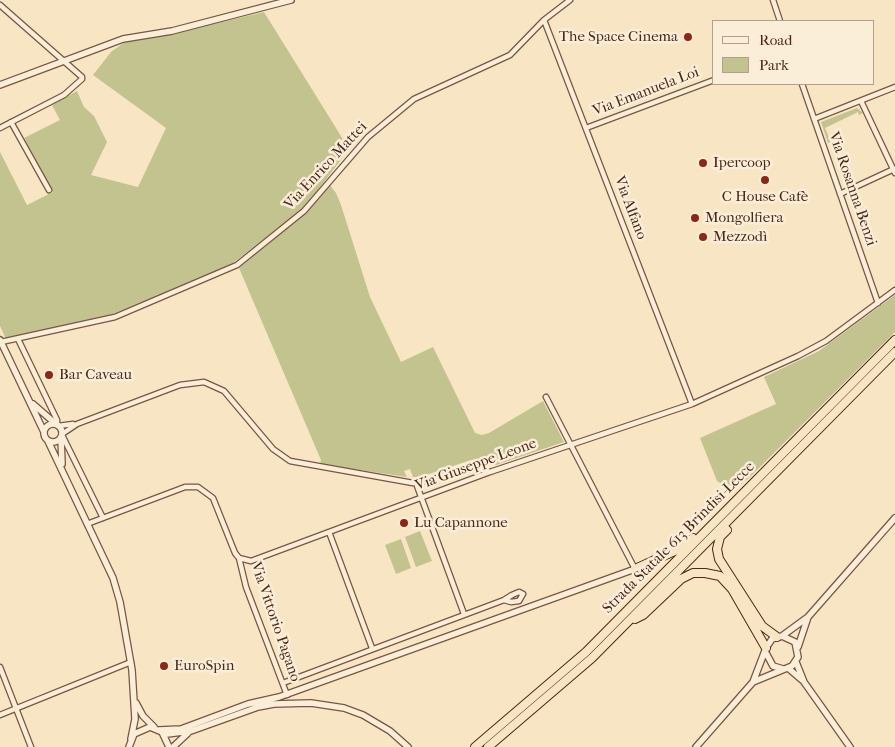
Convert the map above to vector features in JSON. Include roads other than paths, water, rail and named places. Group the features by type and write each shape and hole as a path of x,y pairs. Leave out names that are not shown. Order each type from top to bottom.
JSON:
{"highway":[{"name":"Strada Statale 613 Brindisi-Lecce","path":"475,747 586,652 895,340"},
{"name":"Strada Statale 613 Brindisi-Lecce","path":"488,747 592,658 895,352"},
{"path":"779,636 762,626 726,573 717,549 720,537 771,486 781,468"},
{"path":"635,568 681,548 737,495 747,490"},
{"path":"625,625 643,615 681,579 692,573 705,573 720,576 732,589 766,650"}],"street":[{"path":"0,85 123,38 172,31 291,0"},
{"name":"Via Enrico Mattei","path":"0,341 115,317 237,265 304,211 368,137 414,99 510,55 544,20 570,0"},
{"path":"773,0 780,20"},
{"path":"0,5 62,60 80,73 82,79 64,95 0,128"},
{"name":"Via Alfano","path":"544,20 692,404"},
{"name":"Via Emanuela Loi","path":"586,128 712,81"},
{"name":"Via Rosanna Benzi","path":"802,85 878,303"},
{"path":"814,119 895,87"},
{"path":"840,194 894,170 861,101"},
{"path":"12,122 49,190"},
{"name":"Via Giuseppe Leone","path":"239,558 251,561 490,472 692,404 798,356 826,341 895,290"},
{"path":"18,338 57,420 61,436 103,518"},
{"path":"0,341 113,578 126,625 131,662 135,718 128,744"},
{"path":"48,441 55,442 77,424 180,385 204,382 224,391 273,449 290,461 396,481 416,482 471,467 490,472"},
{"path":"27,396 57,425"},
{"path":"128,744 139,730 181,730 248,704 287,695 635,568 546,397"},
{"path":"44,432 48,426 77,424"},
{"path":"61,436 61,459 66,478"},
{"path":"416,482 464,614"},
{"path":"87,524 185,487 198,487 213,498 235,553 239,558"},
{"path":"696,747 753,682 766,650 779,636 808,617 895,518"},
{"path":"329,532 372,648"},
{"name":"Via Vittorio Pagano","path":"239,558 244,579 287,695"},
{"path":"282,683 504,600"},
{"path":"808,617 798,647 796,662 804,682 850,747"},
{"path":"779,636 791,639 798,647"},
{"path":"766,650 773,666 785,668 804,682"},
{"path":"0,715 131,662"},
{"path":"753,682 796,662"},
{"path":"0,667 31,747"},
{"path":"133,688 140,711 159,730 169,747"},
{"path":"159,730 176,734 191,731 258,707 274,704 311,703 344,708 376,722 408,747"},
{"path":"173,747 191,731"}],"place":[{"name":"The Space Cinema","path":"688,37"},
{"name":"Ipercoop","path":"703,163"},
{"name":"C House Cafè","path":"765,180"},
{"name":"Mongolfiera","path":"695,218"},
{"name":"Mezzodì","path":"703,237"},
{"name":"Bar Caveau","path":"49,375"},
{"name":"Lu Capannone","path":"404,523"},
{"name":"EuroSpin","path":"164,666"}]}
